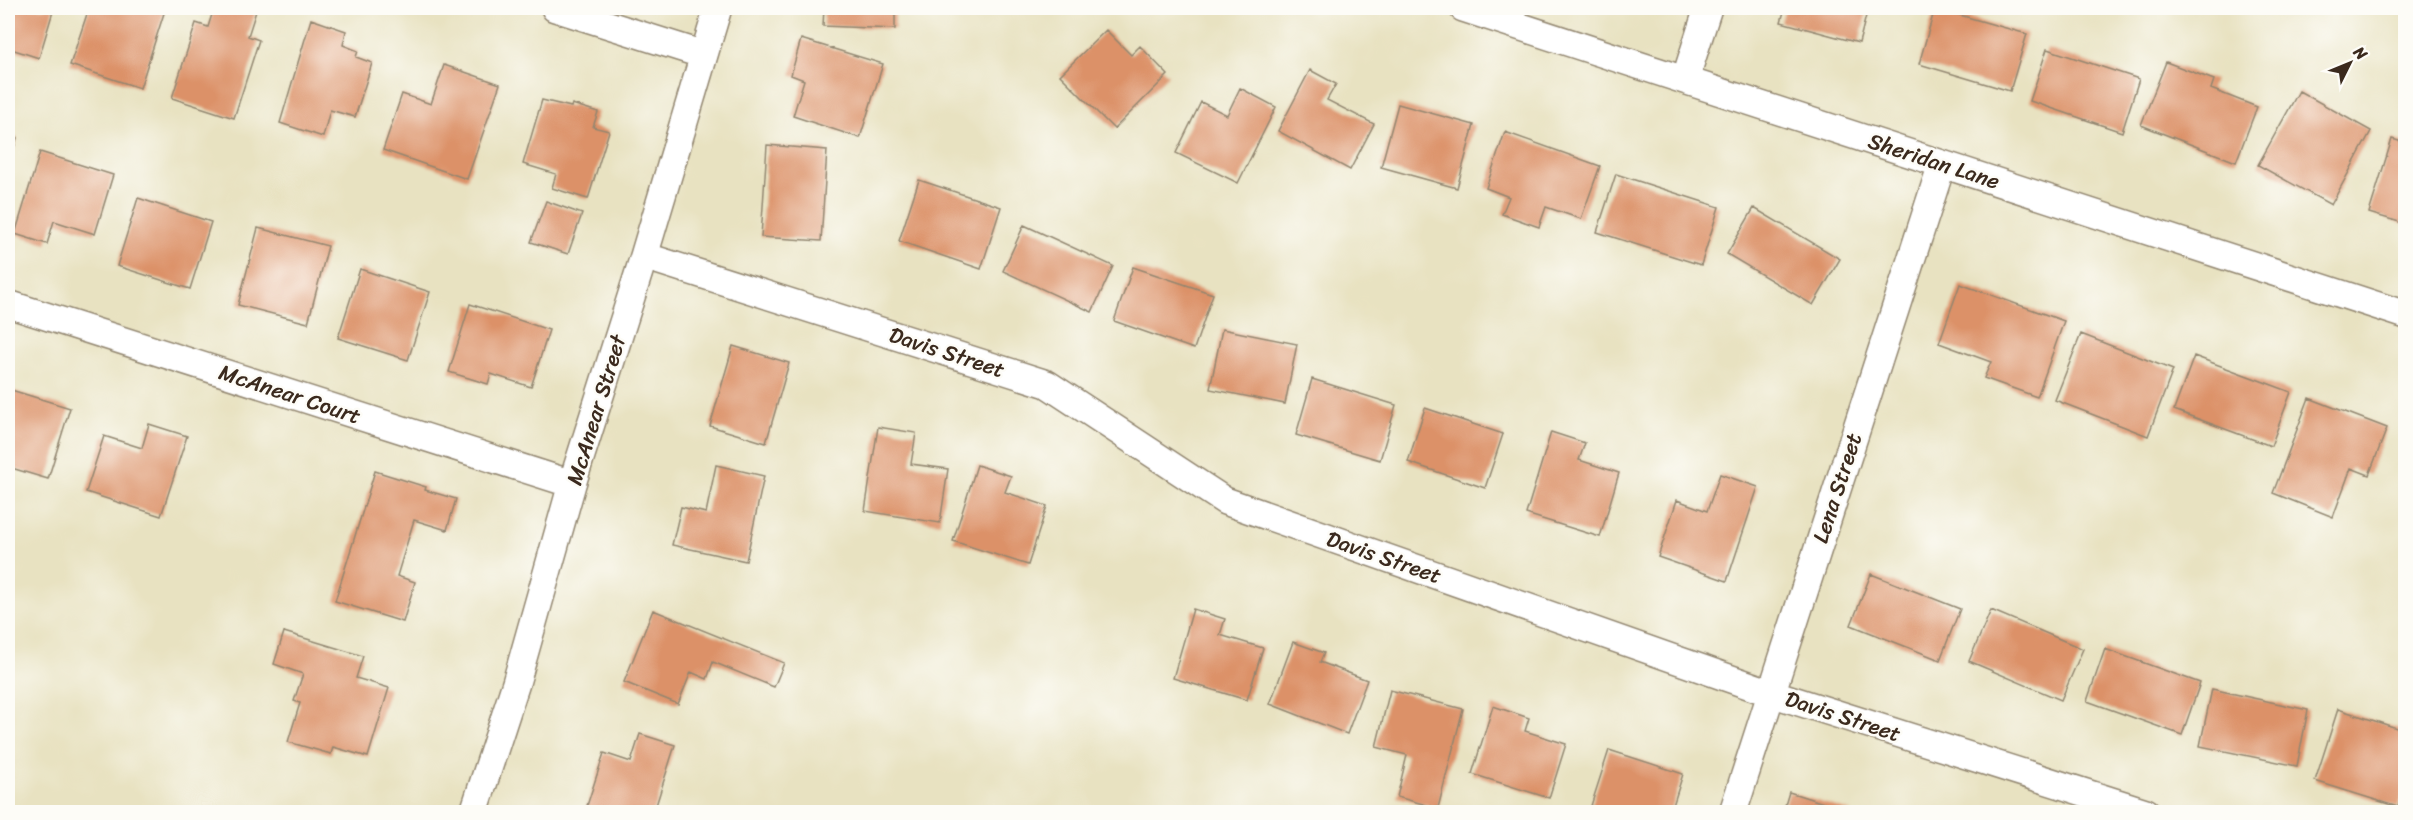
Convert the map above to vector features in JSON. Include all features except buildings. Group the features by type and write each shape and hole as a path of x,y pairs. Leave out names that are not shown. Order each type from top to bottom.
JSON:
{"street":[{"path":"555,8 704,55"},
{"name":"McAnear Street","path":"474,813 516,683 572,484 644,256 718,8"},
{"name":"Sheridan Lane","path":"1463,8 2406,315"},
{"path":"1685,80 1708,8"},
{"name":"Lena Street","path":"1733,813 1942,164"},
{"name":"Davis Street","path":"644,256 1047,384 1225,501 1771,693 2146,813"},
{"name":"McAnear Court","path":"8,303 572,484"}]}
